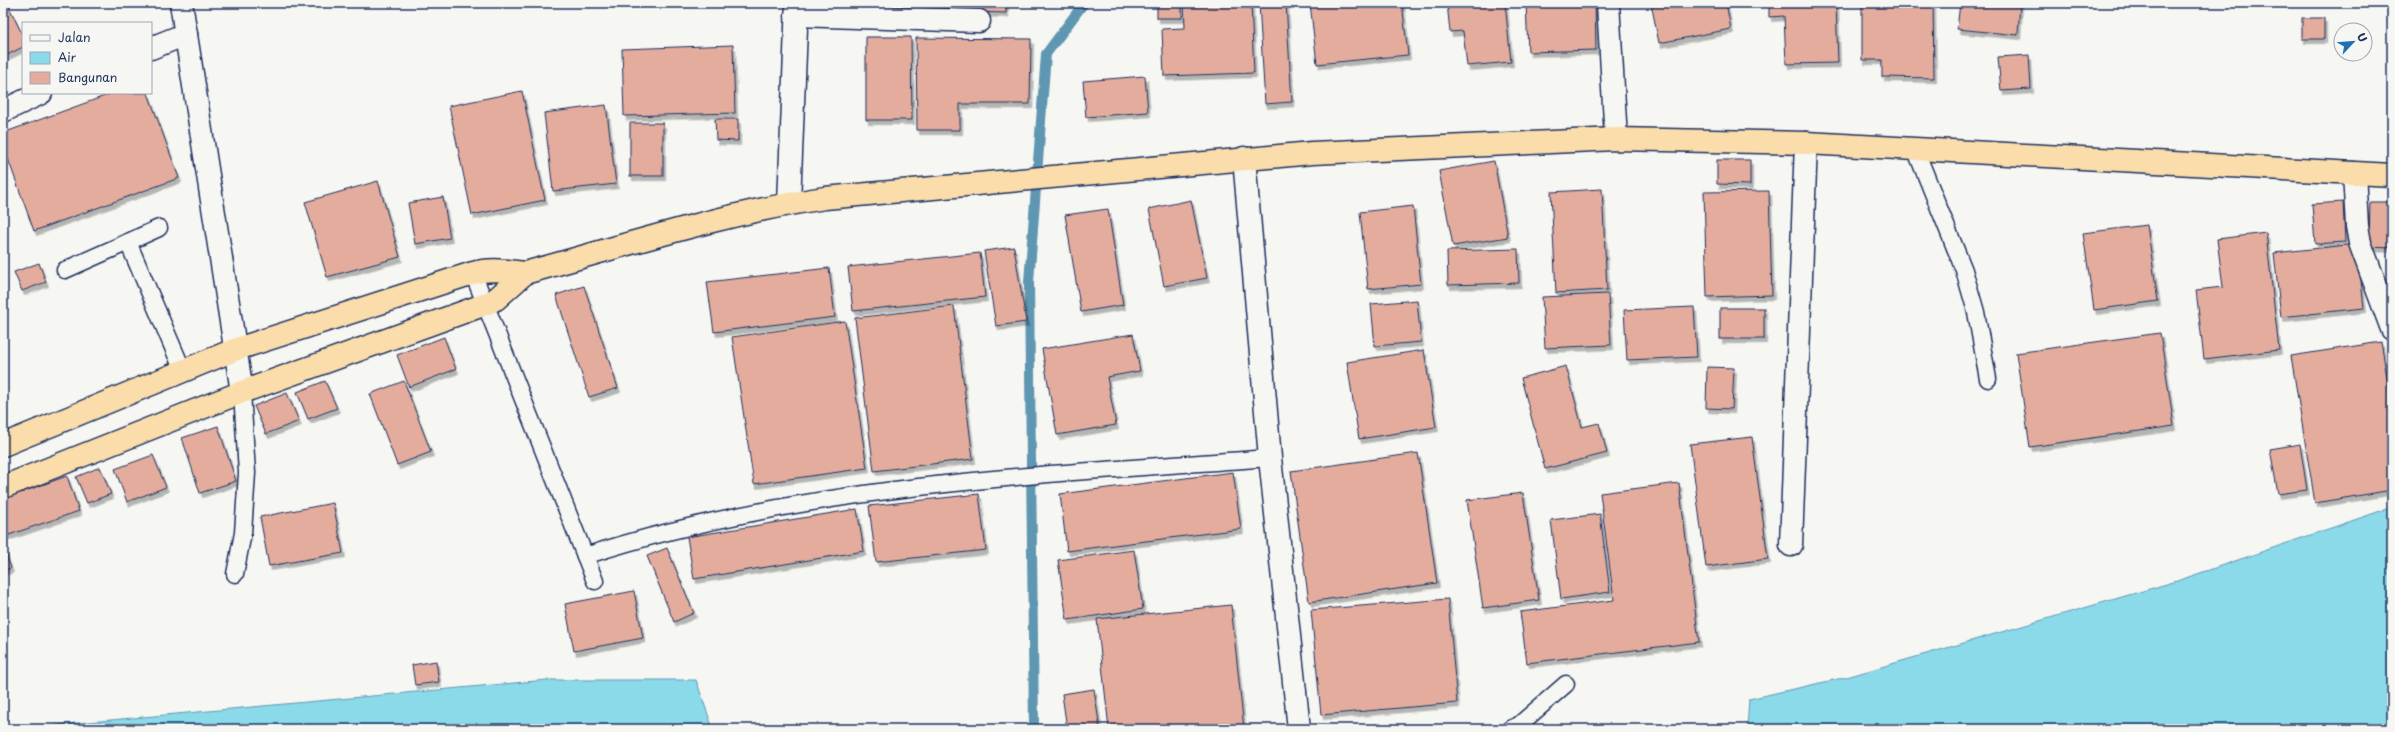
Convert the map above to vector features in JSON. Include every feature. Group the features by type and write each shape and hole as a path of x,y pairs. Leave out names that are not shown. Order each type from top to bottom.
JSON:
{"highway":[{"path":"3,445 234,350 472,272 484,269 525,274 789,203 884,192 1244,158 1396,148 1616,139 1806,143 1916,151 2392,175"},
{"path":"3,487 242,392 486,304 496,299 525,274"}],"street":[{"path":"181,3 234,350 242,392"},
{"path":"1608,3 1616,139"},
{"path":"789,203 796,9 980,21"},
{"path":"152,48 186,34"},
{"path":"3,111 39,94"},
{"path":"1791,545 1806,143"},
{"path":"1244,158 1270,458 1300,729"},
{"path":"2354,173 2357,226 2360,243 2392,329"}],"lane":[{"path":"1916,151 1964,270 1976,312 1988,379"},
{"path":"65,270 159,228"},
{"path":"128,242 183,371"},
{"path":"472,272 486,304 595,582"},
{"path":"235,574 243,533 247,473 242,392"},
{"path":"585,556 648,535 753,512 833,498 996,478 1270,458"},
{"path":"1510,729 1519,725 1566,684"}],"water":[{"path":"2392,507 2392,729 1747,729 1749,699 1847,677 2177,581"},
{"path":"547,680 696,680 713,729 47,729 56,725"}],"building":[{"path":"3,3 7,3 22,34 22,48 3,57"},
{"path":"855,3 1006,3 1006,13 855,9"},
{"path":"1157,3 1182,3 1182,18 1157,18"},
{"path":"1184,3 1251,3 1254,73 1164,76 1162,29 1185,28"},
{"path":"1259,3 1286,3 1292,102 1265,104"},
{"path":"1310,3 1402,3 1408,55 1317,64"},
{"path":"1447,3 1505,3 1511,62 1467,66 1463,31 1450,32"},
{"path":"1526,3 1595,3 1596,50 1528,52"},
{"path":"1651,3 1726,3 1731,29 1659,43"},
{"path":"1769,3 1836,3 1838,63 1786,64 1784,16 1769,17"},
{"path":"1862,3 1933,3 1934,78 1882,77 1882,60 1862,60"},
{"path":"1960,3 2020,3 2018,35 1957,29"},
{"path":"2302,18 2324,18 2324,39 2302,39"},
{"path":"866,37 911,37 912,120 866,120"},
{"path":"916,38 1031,39 1030,104 960,104 960,130 917,130"},
{"path":"733,45 735,113 624,116 622,49"},
{"path":"2029,55 2031,89 2001,91 1998,57"},
{"path":"1145,76 1148,112 1086,117 1083,81"},
{"path":"522,91 545,200 472,215 449,106"},
{"path":"110,94 148,94 179,178 34,231 3,145 3,133"},
{"path":"606,105 616,184 553,191 544,113"},
{"path":"715,119 738,119 738,141 716,140"},
{"path":"630,123 663,123 663,176 630,176"},
{"path":"1717,160 1750,160 1750,185 1717,184"},
{"path":"1494,161 1508,237 1453,246 1439,171"},
{"path":"378,181 400,257 327,277 305,202"},
{"path":"1602,189 1607,290 1556,293 1551,192"},
{"path":"1769,191 1772,295 1707,297 1704,192"},
{"path":"443,197 450,238 415,244 408,203"},
{"path":"1191,200 1207,278 1164,286 1149,209"},
{"path":"2343,202 2345,242 2315,244 2312,204"},
{"path":"2370,202 2392,202 2392,248 2369,247"},
{"path":"1413,206 1421,284 1368,289 1360,212"},
{"path":"1108,209 1123,305 1081,312 1065,215"},
{"path":"2147,225 2158,301 2094,310 2083,233"},
{"path":"2266,233 2279,350 2204,359 2196,290 2223,287 2217,239"},
{"path":"2357,244 2364,308 2281,317 2274,253"},
{"path":"1014,247 1026,322 996,326 984,251"},
{"path":"1518,249 1519,283 1448,285 1447,251"},
{"path":"980,253 985,297 853,311 848,267"},
{"path":"39,263 46,282 22,291 14,272"},
{"path":"829,268 835,317 714,332 707,282"},
{"path":"584,286 618,388 589,397 556,295"},
{"path":"1608,294 1611,345 1545,348 1542,297"},
{"path":"1417,300 1421,342 1375,346 1371,304"},
{"path":"954,306 973,459 874,471 855,318"},
{"path":"1694,307 1697,357 1627,360 1624,310"},
{"path":"1720,308 1764,308 1764,339 1720,339"},
{"path":"845,321 867,468 754,484 732,337"},
{"path":"2160,333 2174,426 2030,447 2016,353"},
{"path":"1133,334 1140,371 1107,377 1116,425 1057,435 1042,349"},
{"path":"444,337 456,369 409,387 397,355"},
{"path":"2381,342 2392,406 2392,490 2315,503 2291,356"},
{"path":"1424,350 1436,427 1359,439 1347,362"},
{"path":"1566,366 1582,427 1599,423 1607,453 1545,469 1521,378"},
{"path":"1707,367 1734,368 1732,409 1706,408"},
{"path":"325,381 337,408 308,419 297,392"},
{"path":"404,381 431,452 397,465 370,394"},
{"path":"287,393 299,421 266,434 254,406"},
{"path":"218,426 236,481 200,493 182,438"},
{"path":"1752,437 1768,559 1706,567 1690,444"},
{"path":"2300,444 2307,490 2278,494 2270,449"},
{"path":"1418,453 1437,583 1309,602 1291,471"},
{"path":"153,455 166,487 127,502 115,469"},
{"path":"100,467 111,494 87,503 76,477"},
{"path":"1233,472 1241,529 1067,551 1060,494"},
{"path":"67,476 79,511 3,537 3,499"},
{"path":"1679,483 1699,642 1527,663 1520,612 1614,600 1600,493"},
{"path":"1523,493 1539,600 1483,608 1467,500"},
{"path":"979,494 986,550 876,562 869,506"},
{"path":"333,503 343,553 269,566 260,517"},
{"path":"857,509 864,551 694,579 687,537"},
{"path":"1600,514 1610,592 1561,599 1551,520"},
{"path":"3,546 11,568 3,571"},
{"path":"667,548 694,613 674,622 647,556"},
{"path":"1134,550 1143,609 1067,620 1058,560"},
{"path":"634,591 643,638 574,651 565,604"},
{"path":"1448,599 1457,703 1321,715 1311,610"},
{"path":"1231,605 1244,729 1109,729 1097,619"},
{"path":"436,661 439,682 415,685 412,665"},
{"path":"1094,689 1100,729 1067,729 1062,694"}],"waterway":[{"path":"1034,729 1029,282 1046,54 1084,3"}]}
